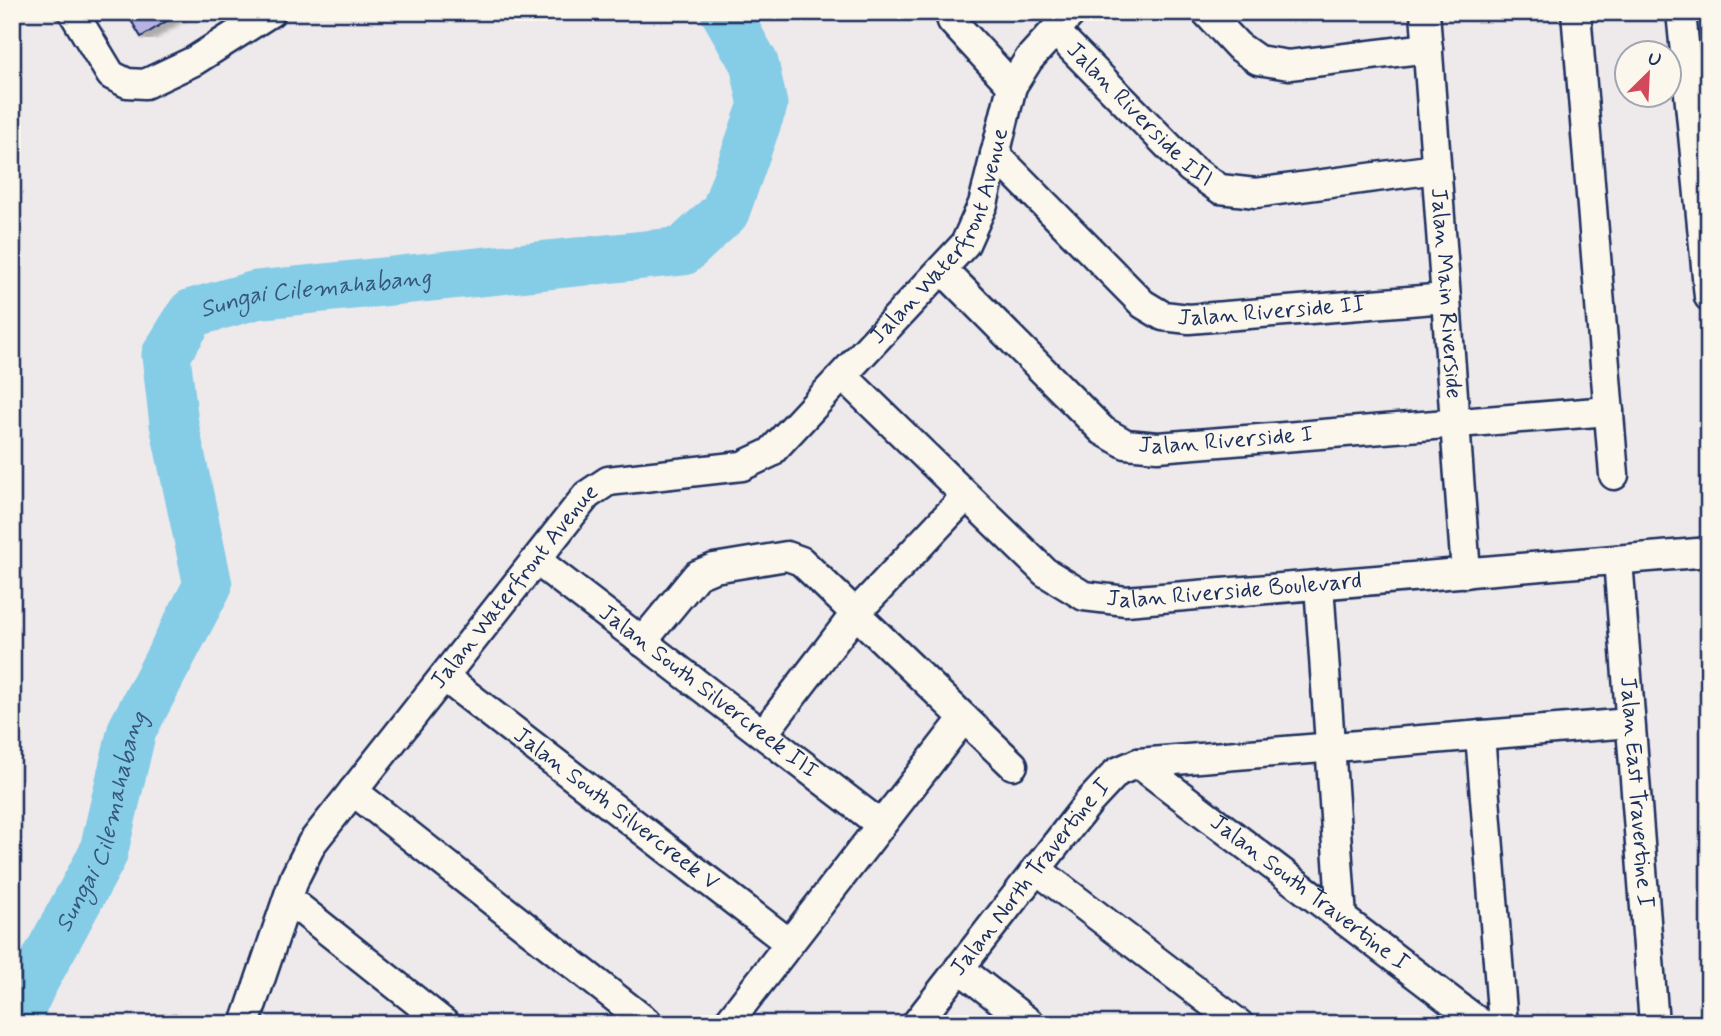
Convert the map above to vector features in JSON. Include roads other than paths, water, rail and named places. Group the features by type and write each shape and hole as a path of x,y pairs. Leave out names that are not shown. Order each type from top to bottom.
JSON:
{"street":[{"path":"73,12 111,75 127,83 145,84 194,61 271,12"},
{"path":"949,12 953,22 1012,86"},
{"path":"1206,12 1238,46 1258,60 1289,65 1428,48"},
{"name":"Jalan Main Riverside","path":"1425,12 1466,573"},
{"path":"1576,12 1614,475"},
{"path":"1681,12 1709,297"},
{"name":"Jalan Waterfront Avenue","path":"245,1024 295,877 312,843 587,495 608,481 742,466 770,453 965,244 983,204 1012,86 1029,59 1063,21"},
{"name":"Jalan Riverside III","path":"1063,21 1190,168 1220,189 1256,193 1436,169"},
{"name":"Jalan Riverside II","path":"995,154 1143,304 1163,316 1189,319 1446,298"},
{"name":"Jalan Riverside I","path":"942,269 1103,431 1126,444 1158,447 1609,411"},
{"name":"Jalan Riverside Boulevard","path":"843,376 1045,572 1084,596 1126,601 1709,552"},
{"path":"763,734 856,614 966,496"},
{"path":"642,642 697,575 713,568 787,556 801,561 1013,765"},
{"name":"Jalan South Silvercreek III","path":"536,560 881,825"},
{"name":"Jalan East Travertine I","path":"1618,560 1654,1024"},
{"path":"1319,585 1342,918"},
{"name":"Jalan South Silvercreek V","path":"444,677 789,943"},
{"path":"727,1024 964,718"},
{"name":"Jalan North Travertine I","path":"916,1024 1089,802 1117,772 1138,763 1630,723"},
{"path":"1480,735 1503,1024"},
{"name":"Jalan South Travertine I","path":"1138,763 1481,1024"},
{"path":"353,791 649,1024"},
{"path":"1036,869 1239,1024"},
{"path":"288,899 445,1024"},
{"path":"959,968 1031,1024"}],"waterway":[{"name":"Sungai Cilemahabang","path":"14,1024 32,985 103,854 132,730 208,585 174,424 166,355 192,313 256,295 683,251 725,212 763,105 754,63 725,12"}]}
